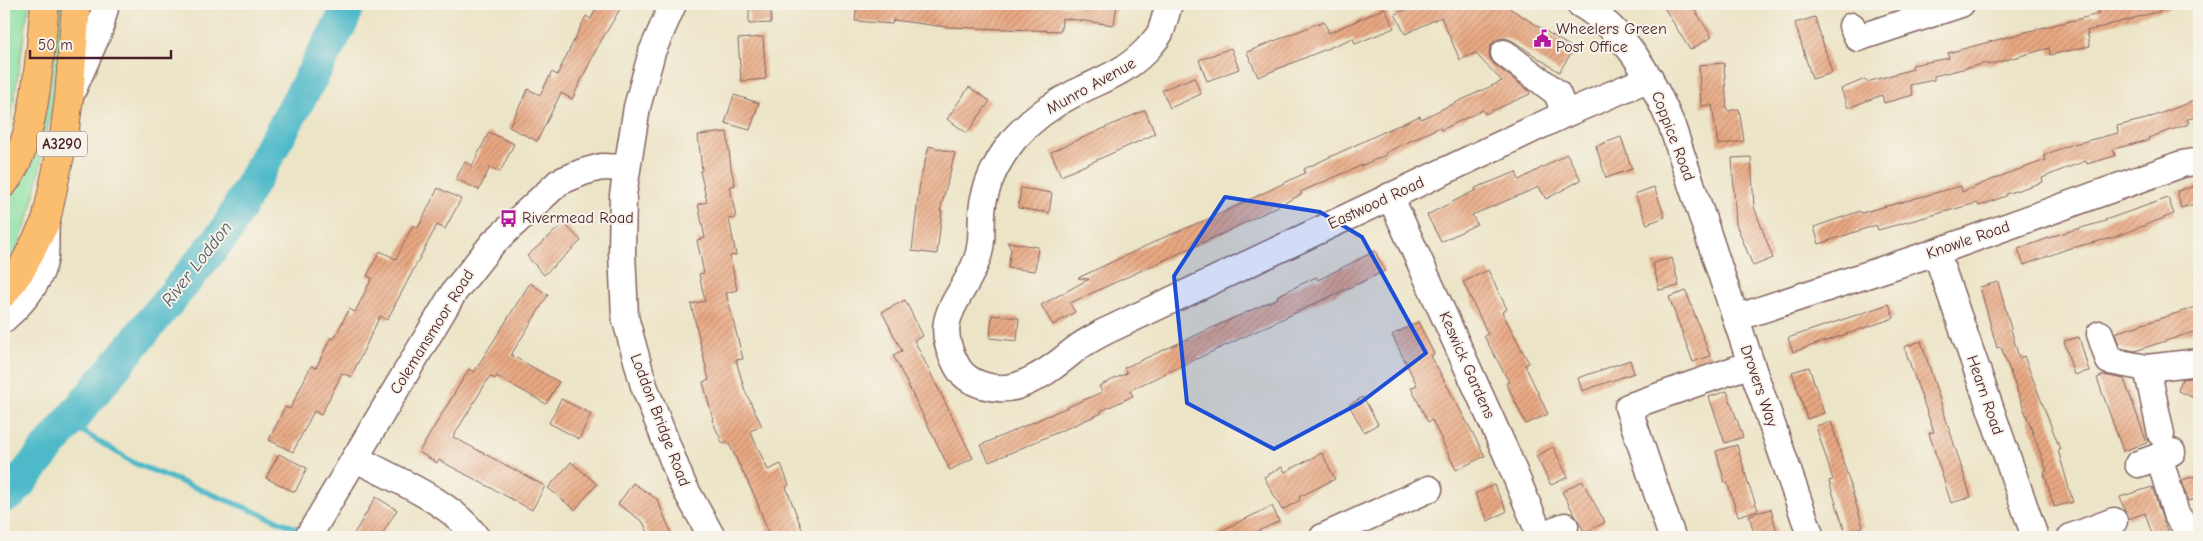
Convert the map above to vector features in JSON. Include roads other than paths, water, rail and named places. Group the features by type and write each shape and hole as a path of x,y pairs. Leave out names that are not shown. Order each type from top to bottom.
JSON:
{"main road":[{"name":"A3290","path":"4,183 19,158 28,136 45,4"},
{"name":"A3290","path":"4,293 22,268 46,220 70,98 76,4"}],"street":[{"path":"70,98 94,45 106,4"},
{"name":"Loddon Bridge Road","path":"673,4 652,52 638,107 627,168 622,252 626,317 633,352 644,386 682,483 712,537"},
{"name":"Munro Avenue","path":"1104,332 1041,375 1016,386 996,388 984,386 962,374 950,349 946,321 958,294 976,262 981,243 984,198 998,162 1014,139 1039,115 1074,93 1124,70 1140,59 1160,34 1169,4"},
{"name":"Coppice Road","path":"1580,4 1612,29 1636,56 1650,78 1672,126 1708,235"},
{"path":"1857,39 1961,4"},
{"path":"1504,53 1558,93 1565,114"},
{"name":"Eastwood Road","path":"1104,332 1565,114 1650,78"},
{"name":"Knowle Road","path":"1736,318 1936,252 2182,164 2199,160"},
{"name":"Colemansmoor Road","path":"308,537 454,292 493,243 559,182 601,167 627,168"},
{"name":"Keswick Gardens","path":"1390,196 1507,455 1538,536 1565,526"},
{"path":"4,319 22,301 40,270 45,258 46,220"},
{"name":"Drovers Way","path":"1708,235 1812,537"},
{"name":"Hearn Road","path":"1936,252 2035,537"},
{"path":"2100,334 2109,361 2147,368 2199,362"},
{"path":"1672,537 1628,407 1751,364"},
{"path":"2147,368 2157,451 2176,514 2194,537 2199,532"},
{"path":"355,458 450,511 476,537"},
{"path":"1323,537 1429,489"},
{"path":"2071,537 2114,521"}],"waterway":[{"name":"River Loddon","path":"4,496 11,493 226,231 342,21 348,4"},
{"path":"69,423 134,463 296,528"}],"place":[{"name":"Wheelers Green Post Office","path":"1542,38"},
{"name":"Rivermead Road","path":"508,218"}]}
